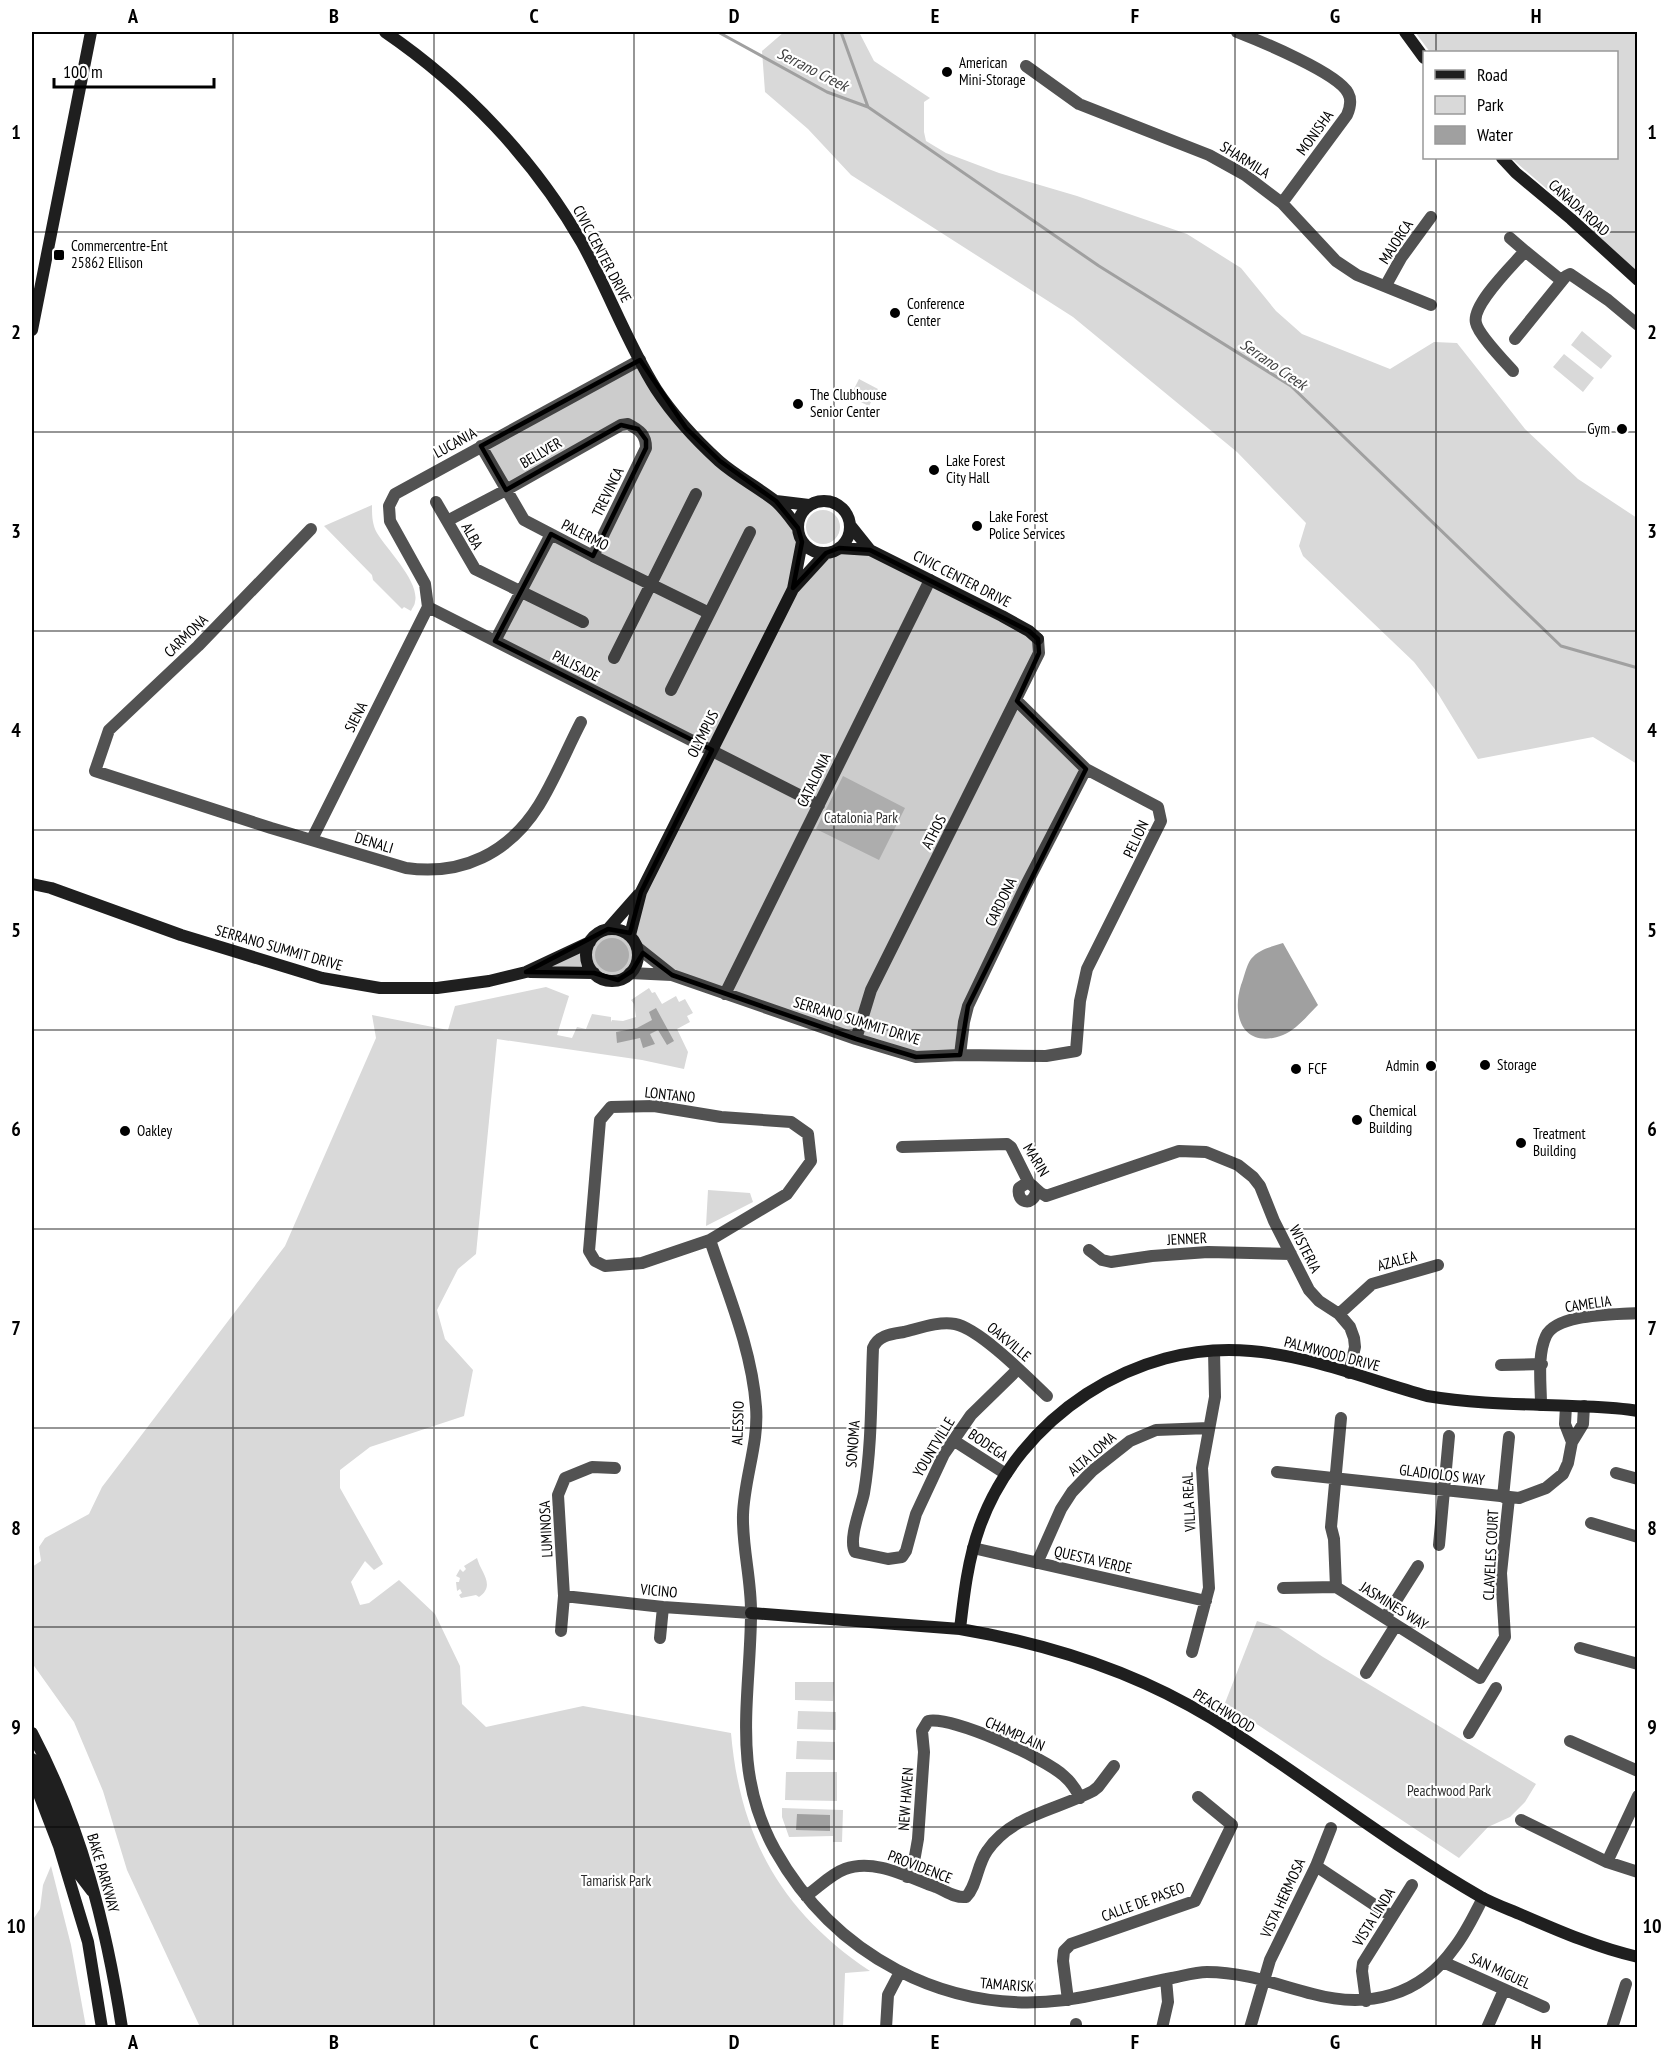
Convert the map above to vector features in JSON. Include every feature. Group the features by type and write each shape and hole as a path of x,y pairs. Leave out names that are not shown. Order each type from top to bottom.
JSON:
{"street":[{"path":"32,330 91,32"},
{"name":"CIVIC CENTER DRIVE","path":"385,32 409,48 454,86 492,122 526,162 558,204 582,244 657,389 687,428 720,461 776,501 798,528 802,542"},
{"name":"MONISHA","path":"1237,32 1252,34 1296,57 1343,86 1350,95 1347,115 1282,203"},
{"path":"1405,32 1423,55"},
{"name":"SHARMILA","path":"1026,66 1079,104 1209,155 1245,175 1282,203 1336,261 1357,275 1431,305"},
{"name":"CAÑADA ROAD","path":"1503,159 1638,280"},
{"name":"MAJORCA","path":"1386,285 1401,258 1431,216"},
{"path":"1510,238 1562,281"},
{"path":"1513,371 1478,328 1475,317 1480,304 1525,251"},
{"path":"1515,339 1566,276 1573,274 1638,325"},
{"name":"LUCANIA","path":"428,607 425,584 390,521 389,506 395,494 640,360"},
{"name":"BELLVER","path":"447,520 506,490 621,425 628,424 638,429 646,440"},
{"name":"TREVINCA","path":"593,556 646,448 646,440"},
{"name":"PALERMO","path":"481,446 524,520 709,613"},
{"path":"614,658 696,494"},
{"name":"CIVIC CENTER DRIVE","path":"776,501 809,505 826,501 835,504 842,509 850,525 870,550"},
{"name":"ALBA","path":"436,502 475,569 583,622"},
{"path":"798,528 799,519 809,505"},
{"path":"839,548 845,542 850,525"},
{"name":"CARMONA","path":"95,771 109,730 198,646 311,529"},
{"path":"671,690 750,532"},
{"path":"495,641 551,534"},
{"path":"802,542 812,551 826,553"},
{"name":"OLYMPUS","path":"793,589 802,542"},
{"name":"CIVIC CENTER DRIVE","path":"826,553 839,548 870,550 1002,616 1029,631 1038,639"},
{"name":"OLYMPUS","path":"630,935 641,892 793,589 826,553"},
{"name":"CATALONIA","path":"725,994 930,580"},
{"name":"PALISADE","path":"428,607 819,805"},
{"name":"SIENA","path":"312,839 428,607"},
{"name":"ATHOS","path":"856,1039 871,990 1039,653 1038,639"},
{"name":"PELION","path":"1017,700 1086,769 1158,807 1161,821 1087,969 1080,1001 1076,1051"},
{"name":"DENALI","path":"95,771 271,828 406,868 422,870 452,868 478,861 507,843 525,825 540,804 581,722"},
{"name":"CARDONA","path":"960,1055 963,1022 969,1006 1026,885 1086,769"},
{"name":"SERRANO SUMMIT DRIVE","path":"32,884 51,888 181,935 311,974 380,988 437,988 489,981 526,972 590,942 594,936 608,929"},
{"name":"OLYMPUS","path":"608,929 641,892"},
{"path":"608,929 623,931 630,935"},
{"name":"SERRANO SUMMIT DRIVE","path":"630,935 638,948 672,975"},
{"path":"590,942 587,958 594,973"},
{"path":"630,973 637,964 638,948"},
{"name":"SERRANO SUMMIT DRIVE","path":"526,972 594,973 609,980 618,980 630,973 672,975 856,1039 916,1057 1046,1056 1076,1051"},
{"name":"LONTANO","path":"654,1106 721,1117 791,1122 808,1134 811,1161 787,1194 710,1240 642,1263 605,1266 595,1261 588,1251 600,1120 611,1107 654,1106"},
{"name":"MARIN","path":"902,1146 1007,1144 1011,1147 1033,1188 1047,1196 1179,1151 1206,1152"},
{"name":"WISTERIA","path":"1206,1152 1229,1160 1253,1177 1260,1186 1274,1221 1309,1290 1319,1301 1339,1314 1350,1327 1355,1347 1349,1373"},
{"name":"ALESSIO","path":"710,1240 750,1365 756,1409 756,1429 743,1516 751,1613"},
{"name":"JENNER","path":"1089,1250 1102,1260 1111,1262 1208,1252 1291,1254"},
{"name":"AZALEA","path":"1339,1314 1372,1284 1438,1265"},
{"name":"CAMELIA","path":"1541,1405 1542,1364 1546,1336 1551,1329 1570,1320 1638,1313"},
{"name":"OAKVILLE","path":"875,1342 884,1336 942,1324 955,1324 973,1331 1047,1395"},
{"name":"SONOMA","path":"875,1342 866,1479 852,1547 855,1552 869,1556 896,1559 902,1557"},
{"name":"PALMWOOD DRIVE","path":"960,1629 973,1548 987,1510 1006,1474 1038,1434 1057,1415 1088,1393 1122,1374 1152,1364 1185,1355 1214,1351 1251,1351 1279,1355 1427,1396 1468,1402 1584,1406 1638,1411"},
{"name":"VILLA REAL","path":"1192,1652 1206,1601 1208,1574 1202,1468 1215,1397 1214,1351"},
{"path":"1501,1365 1542,1364"},
{"name":"YOUNTVILLE","path":"902,1557 928,1486 953,1440 971,1415 1018,1369"},
{"name":"GLADIOLOS WAY","path":"1566,1406 1565,1424 1572,1442"},
{"name":"GLADIOLOS WAY","path":"1277,1472 1506,1498 1529,1496 1557,1481 1568,1463 1572,1442 1583,1424 1584,1406"},
{"path":"1336,1587 1334,1539 1331,1527 1341,1418"},
{"name":"ALTA LOMA","path":"1037,1563 1061,1509 1072,1492 1092,1471 1130,1441 1156,1430 1209,1428"},
{"path":"1439,1545 1449,1436"},
{"name":"CLAVELES COURT","path":"1480,1678 1504,1636 1502,1573 1509,1437"},
{"name":"BODEGA","path":"953,1440 1006,1474"},
{"name":"LUMINOSA","path":"561,1631 564,1596 558,1495 565,1478 592,1467 615,1468"},
{"path":"1616,1473 1638,1479"},
{"path":"1591,1523 1638,1537"},
{"name":"QUESTA VERDE","path":"973,1548 1206,1601"},
{"path":"1366,1673 1418,1566"},
{"name":"JASMINES WAY","path":"1283,1587 1336,1587 1480,1678"},
{"name":"VICINO","path":"564,1596 663,1607 751,1613"},
{"path":"660,1638 663,1607"},
{"name":"PEACHWOOD","path":"751,1613 960,1629 1065,1652 1139,1680 1210,1718 1424,1862 1483,1898 1560,1932 1638,1957"},
{"name":"TAMARISK","path":"751,1613 745,1719 750,1776 759,1812 774,1847 806,1896 832,1925 847,1938 900,1972 928,1984 971,1997 999,2002 1033,2003 1068,2000 1204,1972 1233,1973 1340,2001 1365,2001 1387,1997 1406,1989 1443,1962 1463,1934 1483,1898"},
{"path":"1580,1648 1638,1665"},
{"path":"1468,1733 1496,1688"},
{"name":"CHAMPLAIN","path":"926,1723 934,1720 943,1721 1014,1746 1062,1774 1074,1786 1080,1798"},
{"name":"NEW HAVEN","path":"907,1877 915,1856 918,1839 924,1752 922,1731 926,1723"},
{"name":"BAKE PARKWAY","path":"32,1734 67,1809 89,1871 112,1964 122,2028"},
{"path":"1570,1740 1638,1771"},
{"path":"32,1759 42,1774 79,1874 95,1895"},
{"name":"PROVIDENCE","path":"806,1896 844,1869 876,1866 958,1898 966,1897 971,1892 979,1864 988,1849 1002,1834 1025,1819 1080,1798 1098,1787 1114,1766"},
{"path":"32,1776 59,1846 88,1942 102,2028"},
{"path":"1607,1862 1638,1796"},
{"name":"CALLE DE PASEO","path":"1068,2000 1063,1961 1064,1951 1071,1944 1195,1900 1232,1825 1198,1797"},
{"path":"1521,1820 1607,1862 1638,1872"},
{"name":"VISTA HERMOSA","path":"1250,2028 1270,1960 1316,1866 1331,1828"},
{"path":"1316,1866 1391,1916"},
{"name":"VISTA LINDA","path":"1365,2001 1363,1963 1412,1885"},
{"name":"SAN MIGUEL","path":"1443,1962 1544,2007"},
{"path":"886,2028 888,1995 900,1972"},
{"path":"1162,2028 1168,2002 1166,1979"},
{"path":"1612,2028 1626,1984"},
{"path":"1487,2028 1504,1990"}],"highlighted area":[{"path":"640,360 686,428 720,461 776,501 798,528 802,542 793,588 826,553 839,548 870,550 1029,631 1038,639 1039,653 1017,701 1086,769 968,1006 960,1055 916,1057 856,1039 672,975 643,953 632,971 618,980 594,973 526,972 608,929 630,933 641,892 712,750 495,641 551,534 593,556 646,448 646,440 638,429 621,425 506,490 481,446"}],"green space":[{"path":"784,32 859,32 874,61 930,98 924,102 926,141 946,153 999,173 1077,196 1187,234 1241,268 1276,311 1302,334 1390,369 1434,342 1457,343 1525,429 1578,479 1637,518 1637,764 1593,737 1478,759 1437,692 1414,662 1303,556 1299,546 1306,523 1237,452 1073,317 851,175 808,129 765,92 762,51"},
{"path":"1415,32 1637,32 1637,273 1583,220 1512,159 1618,159 1618,51 1429,51"},
{"path":"1582,331 1612,356 1601,369 1571,345"},
{"path":"1564,354 1594,378 1583,392 1553,367"},
{"path":"859,379 878,389 869,406 850,397"},
{"path":"372,505 373,523 377,533 413,585 415,604 411,611 404,607 402,609 324,526"},
{"path":"823,510 835,515 840,527 835,539 823,544 811,539 806,527 811,515"},
{"name":"Catalonia Park","path":"843,776 905,808 879,860 816,829"},
{"path":"612,938 624,943 629,955 624,967 612,972 600,967 595,955 600,943"},
{"name":"Tamarisk Park","path":"546,987 569,996 557,1035 572,1038 577,1027 586,1029 592,1014 611,1017 611,1022 636,1017 631,1000 649,988 652,993 655,992 662,1004 676,996 679,1002 685,999 693,1013 687,1016 690,1022 677,1029 688,1052 684,1069 642,1060 497,1039 476,1254 458,1269 437,1310 445,1339 473,1370 464,1416 370,1447 340,1470 340,1488 383,1564 374,1570 365,1561 351,1582 360,1605 369,1603 399,1580 435,1614 460,1666 462,1704 486,1727 583,1706 731,1733 744,1806 756,1839 771,1869 812,1924 870,1971 845,1973 843,2027 200,2027 127,1870 103,1791 74,1722 32,1663 32,1567 41,1561 39,1547 45,1538 89,1514 102,1487 285,1246 376,1038 372,1015 448,1030 455,1006"},
{"path":"708,1190 750,1193 753,1202 706,1226"},
{"path":"477,1558 486,1579 486,1588 479,1597 476,1595 461,1598 459,1595 462,1593 460,1589 457,1591 456,1582 459,1582 460,1578 456,1576 460,1569 463,1572 466,1569 464,1566"},
{"name":"Peachwood Park","path":"1257,1621 1279,1628 1323,1657 1536,1784 1525,1802 1510,1817 1488,1827 1459,1858 1225,1703"},
{"path":"795,1682 834,1682 833,1701 795,1700"},
{"path":"798,1711 836,1712 836,1730 797,1729"},
{"path":"797,1741 835,1742 835,1760 796,1759"},
{"path":"786,1772 837,1772 837,1801 785,1800"},
{"path":"782,1808 843,1810 842,1842 833,1842 833,1836 789,1837 782,1817"},
{"path":"51,1866 71,1945 86,2027 32,2027 32,1921 40,1909 43,1885"}],"water":[{"path":"1283,943 1318,1005 1288,1033 1270,1038 1259,1038 1244,1028 1240,1019 1238,997 1241,985 1254,956"},
{"path":"656,1008 674,1041 667,1045 658,1030 650,1034 655,1044 643,1048 640,1038 617,1043 616,1032 637,1028 652,1020 649,1012"},
{"path":"797,1814 830,1815 830,1831 796,1830"}],"waterway":[{"name":"Serrano Creek","path":"718,32 827,92 868,107"},
{"name":"Serrano Creek","path":"841,32 868,107 1099,266 1291,386 1561,646 1638,668"}],"place":[{"name":"American Mini-Storage","path":"947,72"},
{"name":"Commercentre-Ent 25862 Ellison","path":"59,255"},
{"name":"Conference Center","path":"895,313"},
{"name":"The Clubhouse Senior Center","path":"798,404"},
{"name":"Gym","path":"1622,429"},
{"name":"Lake Forest City Hall","path":"934,470"},
{"name":"Lake Forest Police Services","path":"977,526"},
{"name":"Storage","path":"1485,1065"},
{"name":"Admin","path":"1431,1066"},
{"name":"FCF","path":"1296,1069"},
{"name":"Chemical Building","path":"1357,1120"},
{"name":"Oakley","path":"125,1131"},
{"name":"Treatment Building","path":"1521,1143"}]}
